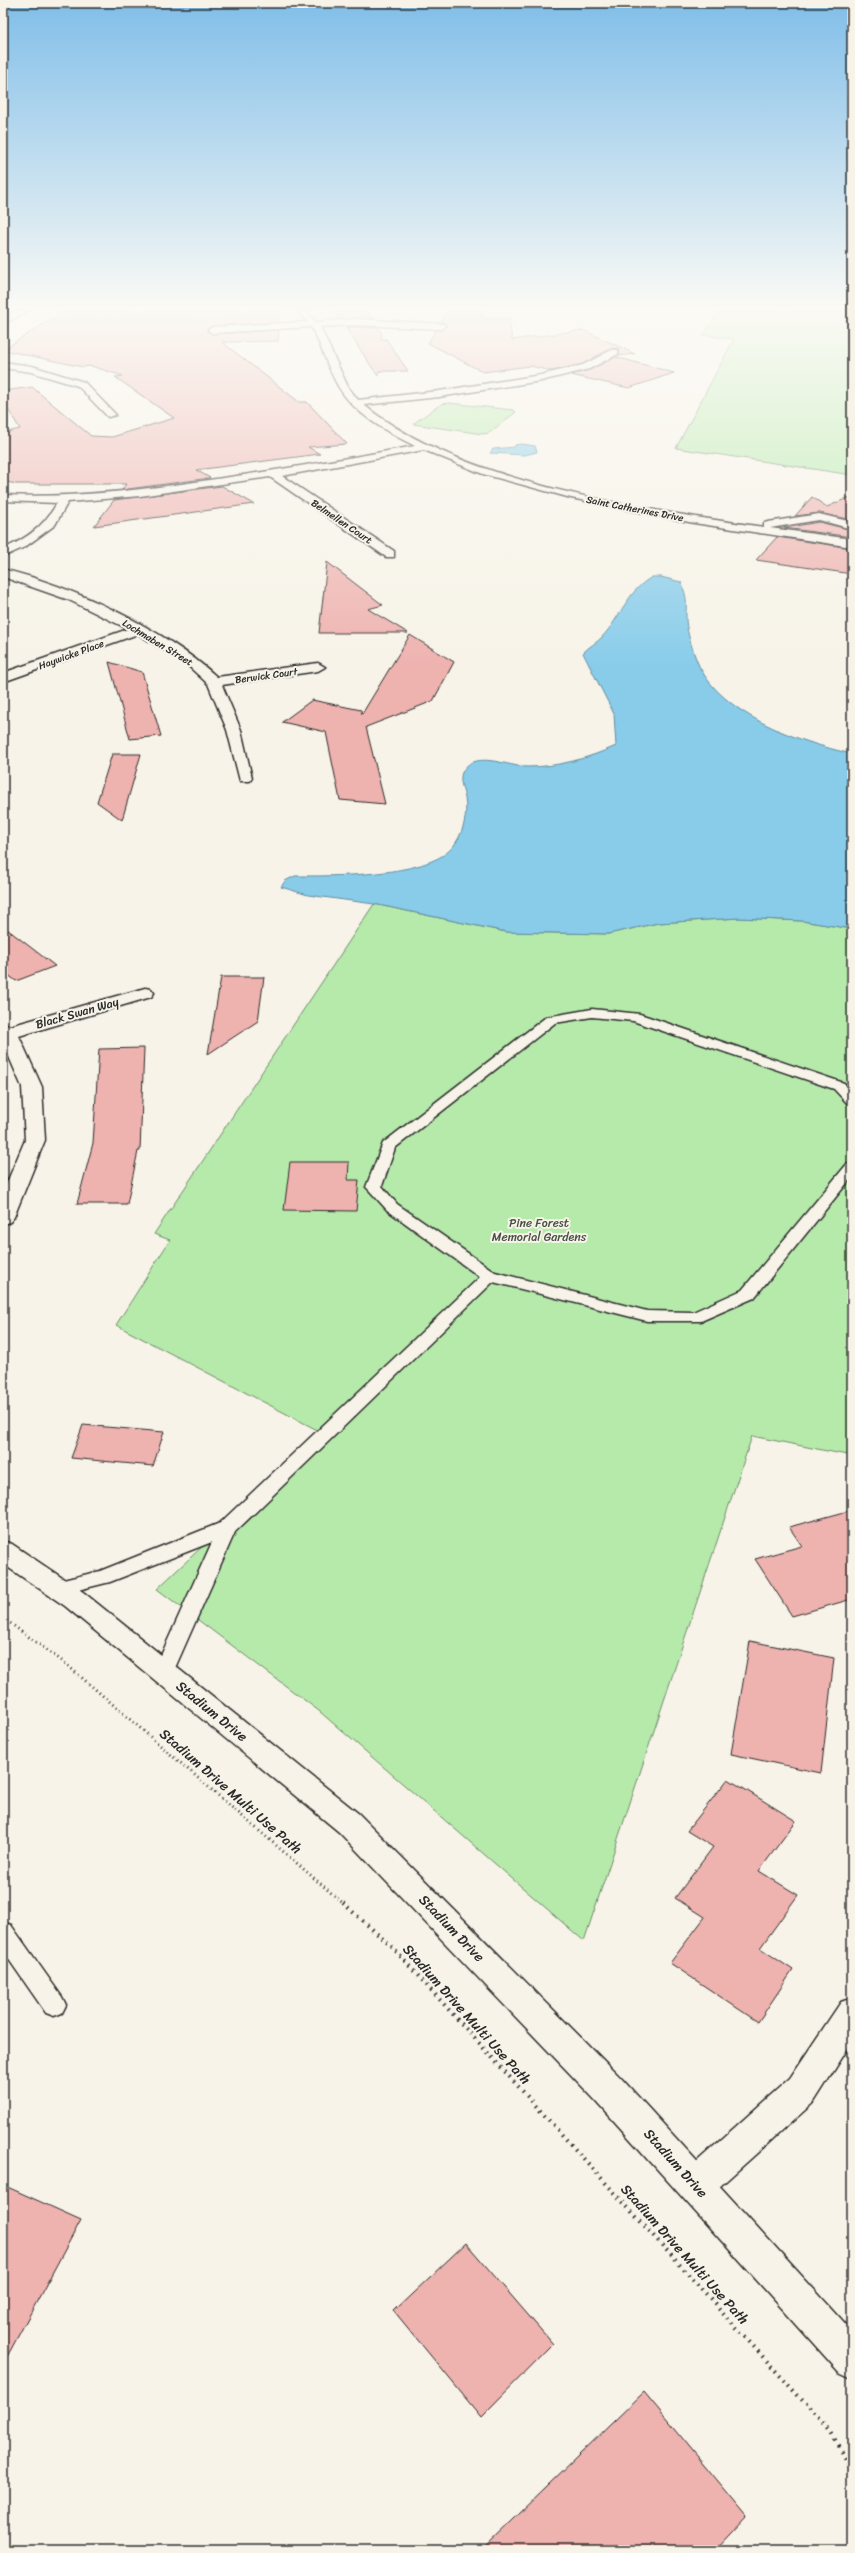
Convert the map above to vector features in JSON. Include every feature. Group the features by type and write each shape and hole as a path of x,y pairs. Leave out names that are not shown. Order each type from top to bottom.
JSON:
{"street":[{"name":"Saint Catherines Drive","path":"395,430 425,447 502,477 565,494 643,511 760,531 852,543"},
{"path":"3,498 63,501 115,497 274,475 425,447"},
{"name":"Belmellen Court","path":"274,475 390,554"},
{"path":"3,553 21,545 50,523 63,501"},
{"path":"760,531 769,524 819,517 852,526"},
{"name":"Lochmaben Street","path":"3,572 73,597 139,629 189,659 214,682 234,730 245,778"},
{"name":"Haywicke Place","path":"3,678 139,629"},
{"name":"Berwick Court","path":"214,682 318,667"},
{"name":"Black Swan Way","path":"6,1032 145,993"},
{"path":"3,1217 35,1140 32,1087 6,1032"},
{"name":"Stadium Drive","path":"3,1552 58,1588 164,1671 349,1823 609,2090 852,2359"},
{"path":"696,2185 802,2090 852,2013"}],"lane":[{"path":"850,1172 748,1294 695,1317 647,1316 490,1276 392,1207 374,1186 388,1146 551,1020 592,1013 635,1017 839,1086 852,1100"},
{"path":"58,1588 103,1577 227,1528 490,1276"},
{"path":"164,1671 227,1528"},
{"path":"3,1932 54,2005"}],"path":[{"name":"Stadium Drive Multi Use Path","path":"3,1618 66,1664 294,1859 393,1948 831,2432 848,2464 852,2483"}],"green space":[{"path":"456,430 493,430 489,433 483,434"},
{"path":"686,430 852,430 852,475 676,448"},
{"name":"Pine Forest Memorial Gardens","path":"374,904 506,932 608,934 658,923 739,918 802,921 852,929 852,1456 752,1436 584,1941 319,1711 157,1589 323,1433 116,1325 170,1240 154,1234"}],"water":[{"path":"522,444 535,446 537,452 525,455 490,453 493,449 515,447 515,445"},
{"path":"652,577 661,577 681,582 685,593 687,627 693,652 705,676 720,694 739,709 784,733 808,742 852,754 852,929 802,921 739,918 658,923 608,934 506,932 374,904 308,895 281,887 285,881 295,876 331,876 377,873 400,870 420,865 438,858 451,849 455,844 464,825 466,805 461,775 466,767 471,763 484,760 528,767 539,767 562,764 584,758 616,746 614,714 583,653 598,641 609,629 636,589"}],"building":[{"path":"15,430 84,430 91,436 112,437 134,430 334,430 347,444 308,447 320,454 196,470 210,478 122,490 126,484 16,484 3,481 3,433"},
{"path":"222,486 254,504 94,526 114,500"},
{"path":"852,496 852,520 819,513 795,516 812,497 827,507"},
{"path":"819,522 852,530 852,537 784,528"},
{"path":"777,537 852,548 852,574 756,560"},
{"path":"327,562 383,605 368,609 408,633 319,633"},
{"path":"410,635 454,662 433,701 366,727 385,804 340,800 326,732 282,722 312,700 361,710 362,714"},
{"path":"109,662 142,672 161,736 130,739"},
{"path":"112,754 141,754 122,820 97,802"},
{"path":"3,926 55,966 16,981 3,971"},
{"path":"221,977 264,977 258,1021 208,1054"},
{"path":"144,1048 140,1151 138,1151 127,1204 77,1204 93,1143 99,1049"},
{"path":"290,1162 349,1162 348,1180 359,1180 356,1211 284,1210"},
{"path":"83,1425 164,1432 153,1466 71,1458"},
{"path":"852,1510 852,1599 792,1616 755,1559 802,1546 789,1527"},
{"path":"750,1641 834,1658 821,1773 731,1754"},
{"path":"728,1779 796,1821 759,1871 798,1895 760,1948 793,1970 758,2022 670,1963 705,1917 675,1898 713,1847 687,1831"},
{"path":"3,2185 81,2220 3,2364"},
{"path":"466,2243 553,2344 481,2417 394,2311"},
{"path":"644,2392 747,2516 715,2550 481,2550"}]}
